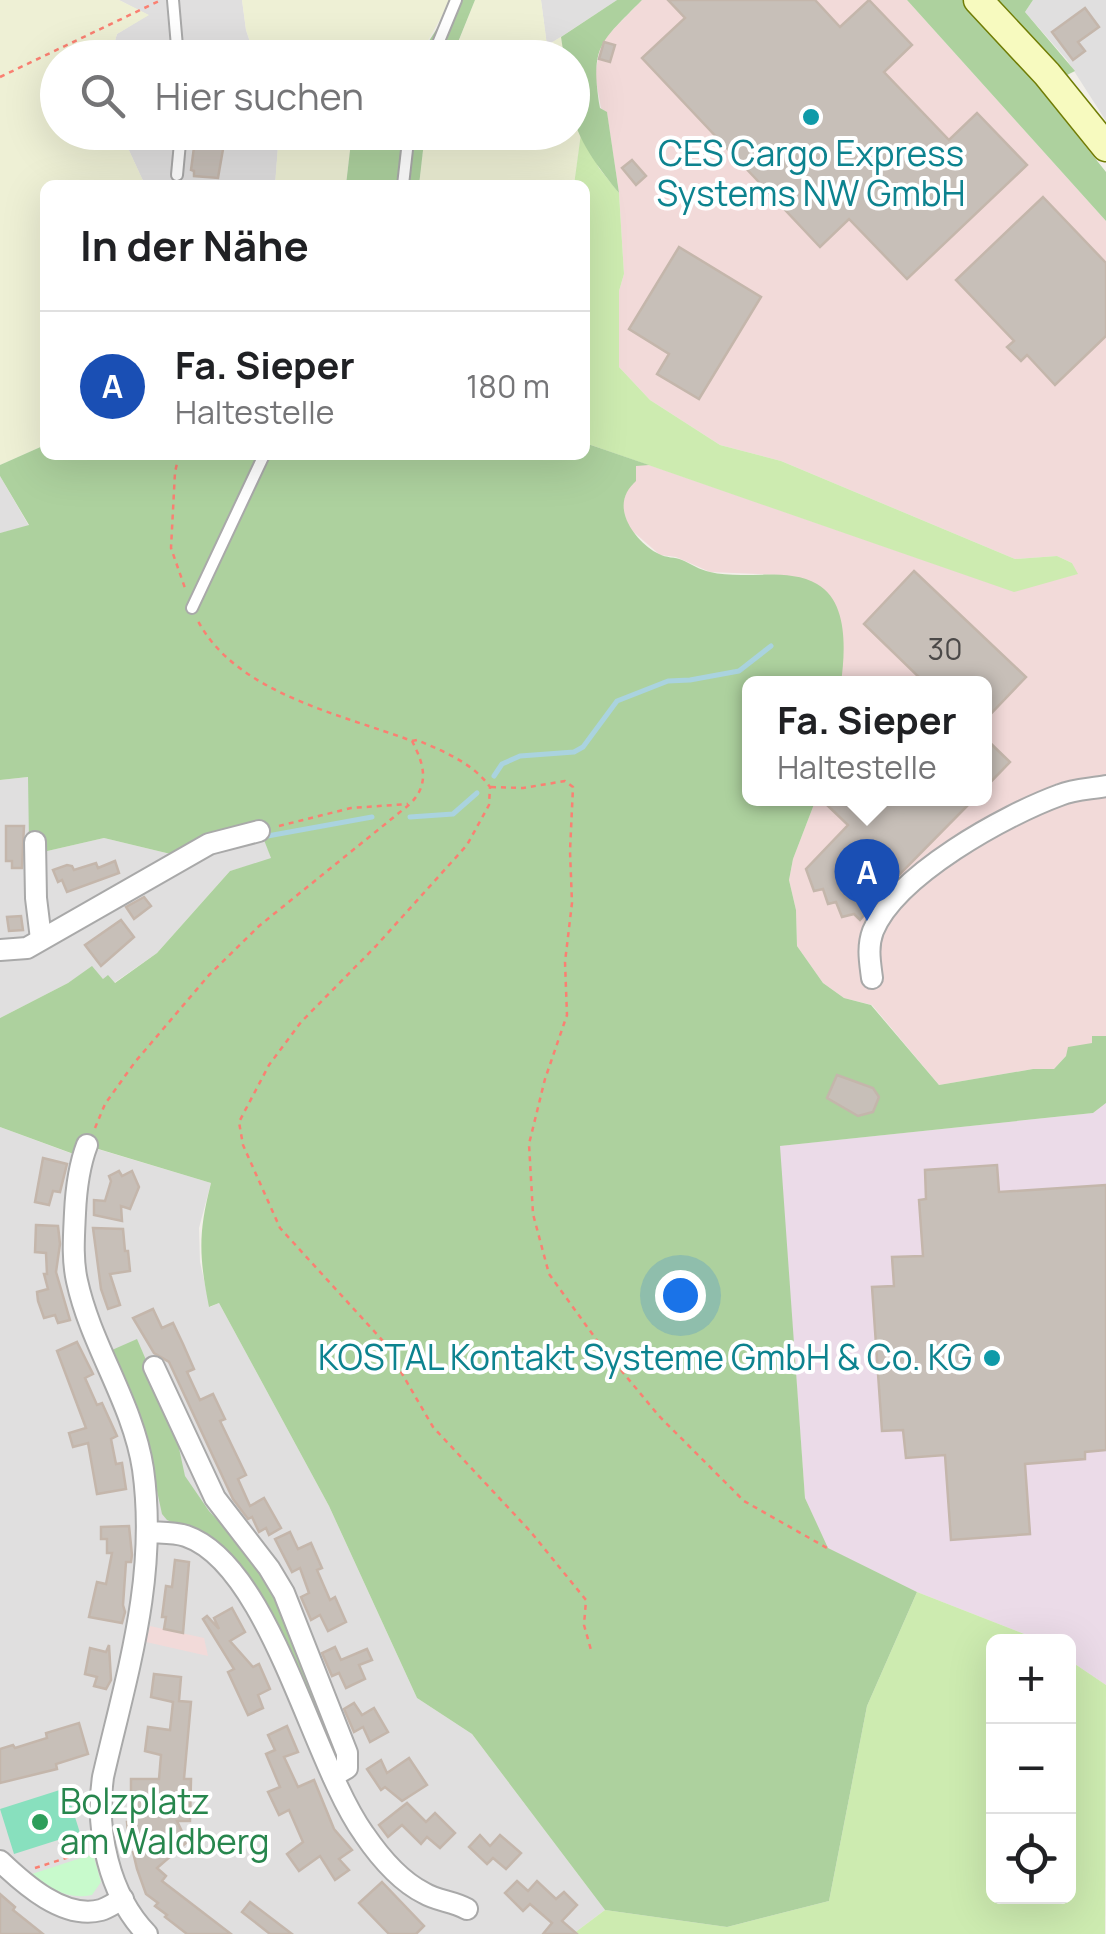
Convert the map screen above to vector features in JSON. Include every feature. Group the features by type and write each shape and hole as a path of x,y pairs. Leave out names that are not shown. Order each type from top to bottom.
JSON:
{"main road":[{"path":"978,0 1036,62 1106,147"}],"street":[{"path":"872,978 869,953 874,930 895,902 928,870 964,841 1063,793 1106,786"},
{"path":"0,950 27,948 209,844 259,831"},
{"path":"36,842 41,939"},
{"path":"88,1145 76,1204 76,1278 134,1432 142,1466 148,1532 145,1588 100,1794 105,1846 115,1883 147,1934"},
{"path":"154,1367 215,1498 284,1593 348,1753 347,1768 332,1776"},
{"path":"148,1532 192,1538 240,1579 268,1630 332,1776 366,1837 399,1874 425,1894 467,1908"},
{"path":"0,1861 34,1892 66,1907 99,1911 123,1898"}],"lane":[{"path":"174,0 177,40"},
{"path":"439,40 456,0"},
{"path":"177,175 179,150"},
{"path":"404,180 408,150"},
{"path":"192,608 262,460"}],"path":[{"path":"76,40 160,0"},
{"path":"0,76 40,57"},
{"path":"178,460 172,548 192,608 216,649 263,685 417,740 448,754 479,774 490,787 490,804 467,845 302,1022 269,1065 240,1122 243,1146 280,1228 383,1341 433,1426 530,1530 586,1600 584,1625 591,1650"},
{"path":"88,1145 116,1088 208,975 259,926 417,796 424,778 412,741"},
{"path":"490,787 523,788 564,780 573,786 572,902 565,962 568,1015 528,1144 533,1214 549,1274 659,1416 744,1500 828,1548"},
{"path":"259,831 351,808 410,804"},
{"path":"28,1871 92,1850"}],"shaded area":[{"path":"119,0 242,0 249,40 115,40 117,34 148,15"},
{"path":"541,0 617,0 556,40 546,40"},
{"path":"642,0 907,0 1106,221 1106,1036 1092,1036 1092,1043 1066,1056 1054,1069 939,1085 872,1005 844,998 823,983 797,946 796,910 789,880 813,806 992,806 992,676 841,676 843,640 838,611 781,575 710,572 676,557 660,555 629,528 622,505 636,465 649,465 1013,591 1077,574 1072,563 1057,556 1015,559 781,461 720,445 650,400 619,367 619,291 624,274 619,193 607,113 601,108 595,75 601,42"},
{"path":"1033,0 1106,0 1106,121 1067,60 1025,12"},
{"path":"129,150 278,150 275,180 143,180"},
{"path":"0,476 29,526 0,533"},
{"path":"29,777 29,841 43,852 104,838 183,857 262,835 272,859 230,871 157,953 114,983 103,979 92,967 0,1018 0,780"},
{"path":"1106,1103 1106,1685 1076,1665 1076,1634 1024,1634 917,1592 827,1548 805,1498 779,1146 1093,1113"},
{"path":"0,1127 89,1160 94,1148 211,1183 199,1228 200,1262 210,1307 219,1303 329,1506 417,1698 472,1734 605,1910 573,1934 0,1934"},
{"path":"150,1626 204,1638 208,1656 146,1642"}],"green space":[{"path":"0,0 119,0 149,15 117,34 115,40 40,40 40,150 129,150 143,180 40,180 40,447 0,465"},
{"path":"242,0 451,0 428,40 249,40"},
{"path":"461,0 475,0 459,40 430,40 438,27 447,31"},
{"path":"475,0 541,0 546,40 459,40"},
{"path":"617,0 642,0 608,36 596,71 600,108 607,112 619,193 588,150 590,40 561,37"},
{"path":"907,0 964,0 1041,78 1036,84 1106,172 1106,221"},
{"path":"996,0 1033,0 1025,12 1075,71 1065,76"},
{"path":"278,150 350,150 347,180 275,180"},
{"path":"350,150 423,150 420,180 347,180"},
{"path":"423,150 579,150 575,180 420,180"},
{"path":"579,150 590,150 619,193 624,274 619,291 619,367 650,400 720,445 781,461 1015,559 1057,556 1072,563 1078,574 1014,592 590,445 590,180 575,180"},
{"path":"590,445 649,465 636,466 636,481 627,492 624,505 630,526 653,551 710,572 805,579 827,592 840,615 844,643 842,676 742,676 742,806 813,806 789,880 796,910 797,946 823,983 844,998 871,1005 939,1085 1054,1069 1066,1056 1068,1047 1092,1043 1092,1036 1106,1036 1106,1103 1093,1113 780,1146 805,1498 828,1548 917,1592 867,1706 829,1901 727,1927 605,1910 472,1734 417,1698 329,1506 219,1303 209,1307 201,1245 211,1183 95,1148 90,1160 0,1127 0,1018 92,966 103,979 108,975 115,983 157,953 230,871 271,858 262,835 183,857 104,838 43,852 29,842 28,777 0,780 0,533 29,525 0,476 0,465 40,447 40,460 590,460"},
{"path":"137,1339 174,1425 185,1476 209,1511 265,1570 343,1759 336,1764 204,1536 162,1514 144,1431 112,1350"},
{"path":"917,1592 1024,1634 986,1634 986,1904 1076,1904 1076,1665 1106,1685 1105,1934 573,1934 605,1910 727,1927 829,1901 867,1706"},
{"name":"Bolzplatz am Waldberg","path":"66,1788 80,1833 14,1854 0,1809"},
{"path":"93,1854 101,1882 92,1895 60,1892 32,1874"}],"building":[{"name":"CES Cargo Express Systems NW GmbH","path":"668,0 815,0 840,27 869,0 912,45 884,72 949,140 977,113 1027,165 907,279 849,219 820,247 642,58 685,18"},
{"path":"1085,8 1099,27 1078,42 1085,51 1073,60 1052,32"},
{"path":"604,42 615,45 610,62 599,59"},
{"path":"194,150 223,150 218,178 194,176"},
{"path":"632,160 646,176 636,185 622,168"},
{"path":"1043,197 1106,263 1106,336 1055,385 1027,355 1021,361 1007,347 1014,341 956,280"},
{"path":"679,247 761,297 699,399 657,374 669,354 629,329"},
{"path":"914,571 1026,677 992,713 992,676 918,676 864,624"},
{"path":"992,745 1010,762 992,781"},
{"path":"828,806 967,806 860,920 854,914 842,917 836,902 828,904 823,889 814,891 806,869 848,825"},
{"path":"6,826 24,826 22,868 12,868 12,861 6,861"},
{"path":"115,861 119,873 67,892 53,870 67,865 74,870 96,863 98,868"},
{"path":"144,897 151,906 134,919 126,907"},
{"path":"21,916 23,930 9,931 7,917"},
{"path":"121,920 134,937 101,966 85,945"},
{"path":"837,1075 873,1088 879,1097 873,1112 858,1116 827,1098"},
{"path":"43,1158 67,1164 60,1192 53,1191 49,1205 35,1202"},
{"name":"KOSTAL Kontakt Systeme GmbH & Co. KG","path":"997,1165 999,1192 1106,1185 1106,1450 1085,1452 1085,1459 1025,1464 1030,1534 951,1540 945,1455 906,1458 903,1430 882,1431 872,1287 894,1286 892,1257 923,1256 919,1200 926,1199 925,1170"},
{"path":"119,1171 122,1176 132,1171 139,1187 130,1209 121,1206 122,1221 94,1215 94,1200 105,1201 109,1176"},
{"path":"36,1225 58,1226 56,1272 70,1320 58,1323 55,1315 44,1318 37,1292 48,1289 44,1274 46,1253 35,1252"},
{"path":"93,1228 123,1229 128,1251 130,1271 110,1274 120,1305 108,1309 101,1289"},
{"path":"153,1309 162,1328 173,1323 194,1369 187,1372 200,1400 213,1394 225,1419 220,1421 246,1475 238,1479 250,1506 264,1498 281,1528 269,1535 266,1528 259,1532 252,1517 248,1519 233,1499 169,1362 154,1353 133,1318"},
{"path":"77,1342 93,1374 85,1378 117,1436 111,1439 116,1464 122,1463 126,1489 97,1494 88,1443 73,1447 69,1433 86,1428 57,1351"},
{"path":"129,1526 132,1555 131,1562 126,1562 122,1623 89,1617 97,1582 106,1584 112,1553 107,1553 107,1539 101,1539 101,1527"},
{"path":"290,1532 298,1549 311,1543 330,1600 335,1597 346,1622 328,1631 320,1615 311,1620 301,1597 309,1593 300,1568 292,1572 275,1539"},
{"path":"175,1560 189,1562 183,1633 164,1629 166,1617 162,1617 166,1586 172,1587"},
{"path":"232,1608 245,1632 230,1641 253,1667 259,1664 270,1689 258,1695 263,1708 248,1715 228,1672 234,1669 203,1619 207,1616 219,1629 214,1618"},
{"path":"109,1645 111,1680 106,1689 94,1686 97,1677 85,1674 90,1648 106,1652"},
{"path":"335,1647 341,1660 367,1649 372,1660 359,1665 365,1679 346,1688 339,1673 332,1676 322,1653"},
{"path":"154,1674 181,1677 179,1701 191,1702 184,1779 191,1779 190,1821 177,1821 187,1842 157,1868 166,1876 162,1881 231,1934 187,1934 155,1906 158,1903 146,1894 137,1869 127,1822 131,1822 131,1779 159,1779 161,1755 145,1751 148,1727 170,1730 173,1702 151,1697"},
{"path":"354,1703 362,1715 374,1708 388,1732 370,1742 363,1727 354,1732 344,1709"},
{"path":"79,1723 88,1754 56,1764 57,1769 0,1783 0,1749 47,1738 46,1733"},
{"path":"287,1726 298,1752 284,1757 298,1787 314,1780 334,1829 352,1850 339,1859 349,1870 335,1880 320,1856 299,1871 287,1854 303,1842 289,1810 279,1815 268,1792 280,1787 266,1754 275,1750 268,1735"},
{"path":"409,1758 427,1785 402,1801 385,1787 381,1790 367,1769 381,1760 387,1773"},
{"path":"407,1803 426,1822 435,1813 455,1833 440,1848 427,1837 421,1844 402,1825 388,1837 379,1825"},
{"path":"480,1835 490,1846 500,1835 521,1853 506,1869 493,1858 487,1864 469,1847"},
{"path":"517,1881 528,1891 537,1881 556,1899 564,1892 577,1905 562,1921 577,1934 543,1934 552,1923 530,1904 523,1911 505,1893"},
{"path":"382,1882 424,1926 416,1934 389,1934 359,1903"},
{"path":"0,1894 15,1907 13,1910 43,1934 0,1934"},
{"path":"250,1902 292,1934 270,1934 242,1912"}],"waterway":[{"path":"494,776 502,764 520,756 574,752 583,747 617,701 668,681 739,671 771,646"},
{"path":"410,817 453,814 477,793"},
{"path":"262,837 372,817"}],"place":[{"name":"CES Cargo Express Systems NW GmbH","path":"811,117"},
{"name":"Fa. Sieper","path":"867,921"},
{"name":"KOSTAL Kontakt Systeme GmbH & Co. KG","path":"992,1358"},
{"name":"Bolzplatz am Waldberg","path":"40,1822"}]}
